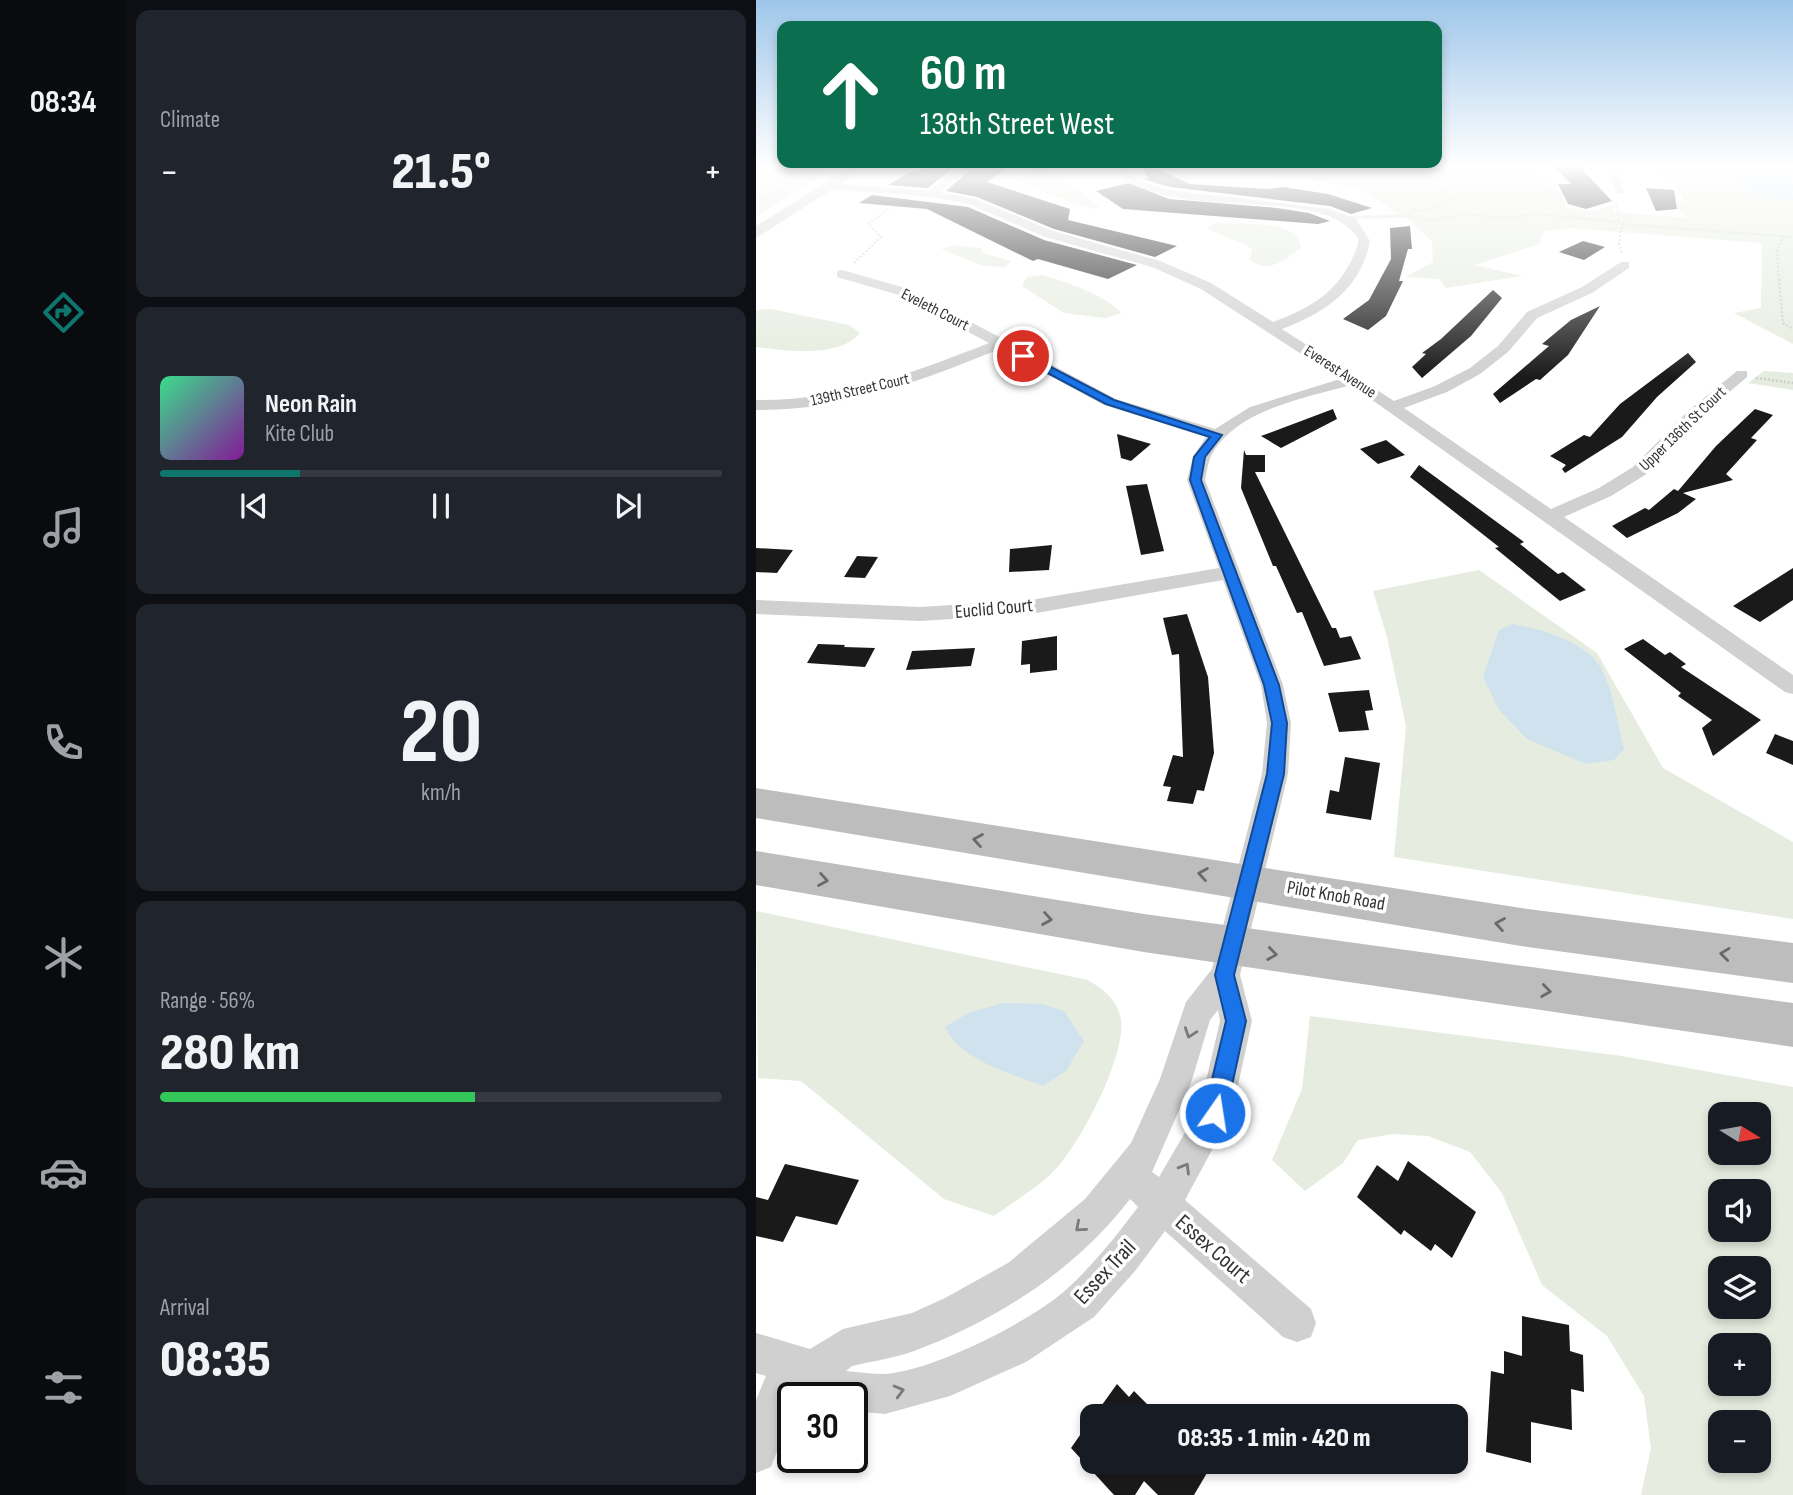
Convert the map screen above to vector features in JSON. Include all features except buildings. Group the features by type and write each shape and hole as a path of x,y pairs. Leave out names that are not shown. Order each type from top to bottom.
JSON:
{"main road":[{"name":"Pilot Knob Road","path":"756,803 1521,927 1793,963"},
{"path":"756,868 928,899 1228,961 1793,1026"}],"street":[{"name":"Everest Avenue","path":"1058,237 1156,264 1206,286 1353,380 1546,517 1788,677"},
{"path":"1271,328 1319,310 1340,293 1363,245 1363,237"},
{"path":"1392,407 1441,389 1475,371 1503,349 1532,315 1587,290 1624,261"},
{"name":"Eveleth Court","path":"842,274 904,292 1110,402 1217,435"},
{"name":"139th Street Court","path":"756,405 836,399 901,383 1001,344"},
{"name":"Upper 136th St Court","path":"1546,517 1605,492 1639,471 1694,414 1748,376"},
{"path":"1217,435 1239,418 1258,410 1353,380"},
{"name":"Essex Trail","path":"787,1362 912,1332 959,1312 1021,1276 1098,1212 1143,1155 1159,1119 1197,1013 1228,961 1275,774 1279,723 1272,685 1196,480 1199,457 1217,435"},
{"name":"Euclid Court","path":"756,607 920,614 1017,608 1229,573"},
{"name":"Essex Trail","path":"787,1362 836,1390 885,1394 950,1376 1012,1348 1080,1303 1122,1258 1163,1204 1215,1113 1236,1021 1228,961"},
{"name":"Essex Court","path":"1128,1174 1297,1323"},
{"path":"756,1452 787,1362"}],"path":[{"path":"842,274 879,242 881,237"},
{"path":"1620,237 1624,261"},
{"path":"1793,237 1783,237 1777,251 1783,323 1793,329"},
{"path":"1748,376 1793,383"}],"shaded area":[{"path":"1225,237 1297,237 1301,248 1276,264 1262,266 1249,259 1253,250"},
{"path":"1427,237 1542,237 1539,244 1475,265 1522,276 1446,288 1439,279 1405,277 1433,262 1432,241"},
{"path":"1682,237 1793,237 1793,344 1734,313 1761,308 1762,243"},
{"path":"956,245 981,248 983,253 1012,261 1005,267 983,266 941,249"},
{"path":"1042,275 1096,295 1121,313 1105,318 1064,313 1022,286 1027,277"},
{"path":"771,309 849,325 860,333 839,347 825,350 796,351 756,347 756,310"},
{"path":"1764,371 1793,373 1793,390 1748,383"},
{"path":"1479,570 1597,653 1663,768 1793,842 1793,919 1394,857 1406,726 1387,637 1373,591"},
{"path":"756,911 1088,980 1105,992 1117,1007 1121,1020 1121,1036 1116,1056 1098,1102 1061,1163 1043,1181 994,1216 944,1199 801,1081 758,1078"},
{"path":"1310,1016 1622,1056 1793,1087 1793,1495 1641,1495 1651,1448 1644,1396 1607,1336 1542,1285 1502,1193 1470,1152 1428,1136 1392,1134 1358,1140 1343,1163 1305,1191 1272,1160 1302,1089"}],"water":[{"path":"1512,624 1560,637 1583,649 1599,665 1612,695 1624,749 1614,760 1586,764 1527,739 1499,710 1483,677 1499,630"},
{"path":"1003,1003 1042,1004 1064,1011 1084,1041 1066,1071 1043,1086 1002,1071 975,1057 952,1039 945,1027 968,1013"}],"route":[{"path":"1023,356 1110,402 1217,435 1199,457 1196,480 1272,685 1279,723 1275,774 1225,975 1236,1021 1215,1113"}]}
